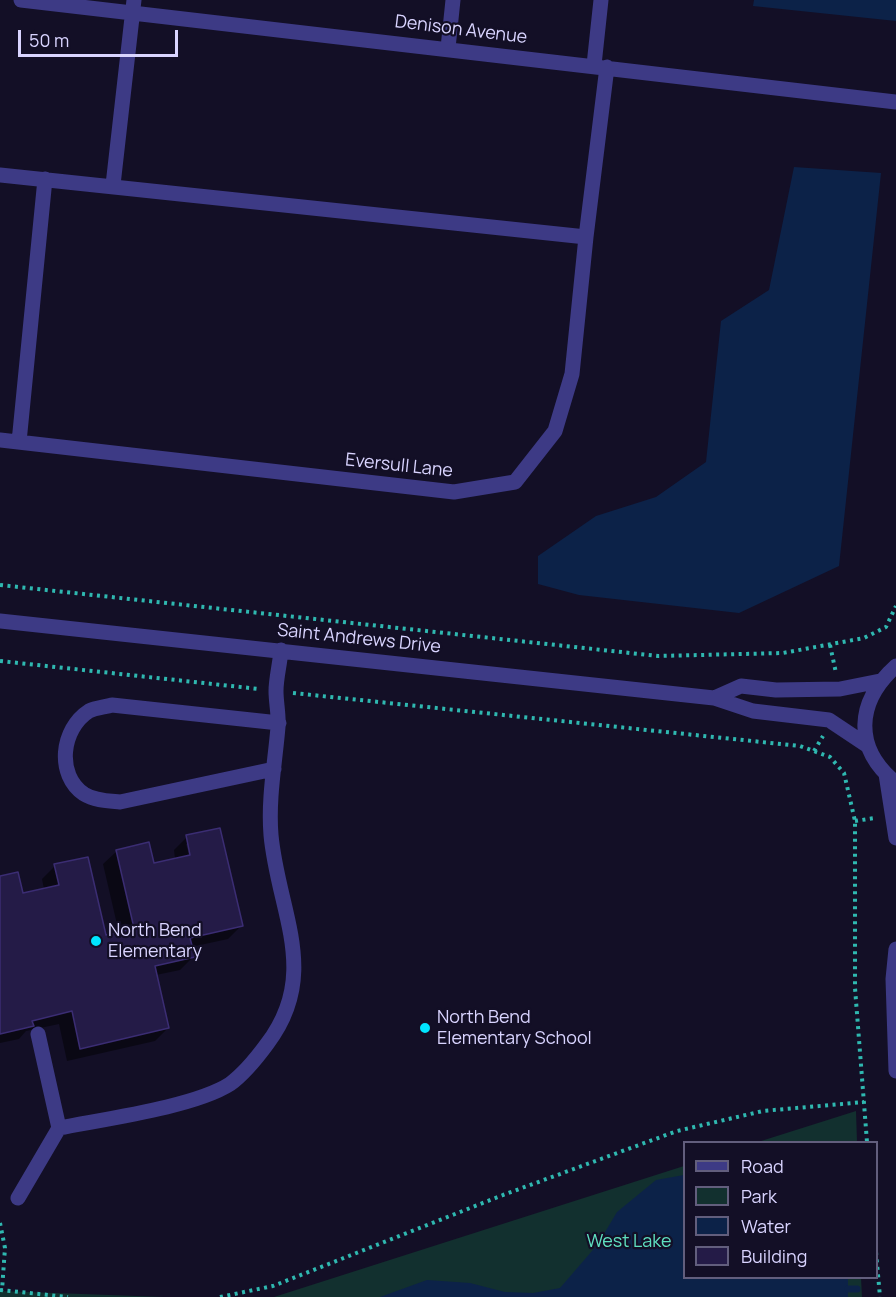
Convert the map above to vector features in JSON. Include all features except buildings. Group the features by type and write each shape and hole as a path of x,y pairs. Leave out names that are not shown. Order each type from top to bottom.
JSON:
{"street":[{"name":"Denison Avenue","path":"21,0 134,6 448,48 896,102"},
{"path":"448,48 453,0"},
{"name":"Eversull Lane","path":"0,440 454,492 515,482 555,431 572,374 601,66 601,0"},
{"path":"113,185 134,6"},
{"path":"0,175 113,185 586,237"},
{"path":"19,442 45,179"},
{"name":"Saint Andrews Drive","path":"0,621 714,698 753,711 829,720 868,746"},
{"path":"59,1128 200,1097 230,1084 252,1065 273,1037 285,1013 294,986 296,956 271,836 279,723 276,691 281,650"},
{"path":"896,666 880,681 869,701 865,723 868,746 878,767 891,778 896,838"},
{"name":"Saint Andrews Drive","path":"714,698 741,687 776,690 840,689 880,681"},
{"path":"274,769 120,802 85,795 69,777 65,758 68,739 80,720 90,710 112,705 279,723"},
{"path":"896,949 893,979 896,1071"},
{"path":"18,1198 59,1128 38,1034"}],"path":[{"path":"0,585 658,656 783,653 864,638 886,627 896,608"},
{"path":"0,661 800,746 830,757 844,773 855,821 855,988 867,1141"},
{"path":"220,1297 273,1287 493,1199 677,1131 763,1111 864,1102"},
{"path":"0,1223 5,1248 1,1290 68,1297"},
{"path":"878,1274 880,1297"}],"green space":[{"path":"856,1111 857,1141 761,1141"},
{"name":"West Lake","path":"683,1166 683,1279 861,1279 862,1297 274,1297"},
{"path":"0,1291 164,1297 0,1297"}],"water":[{"path":"754,0 896,0 896,21 753,6"},
{"path":"794,167 881,173 839,566 739,613 579,595 538,584 538,556 596,516 656,497 706,462 721,321 769,290"},
{"name":"West Lake","path":"683,1175 683,1279 848,1279 848,1297 380,1297 427,1280 470,1283 505,1292 533,1293 560,1288 598,1244 617,1212 656,1180"}],"waterway":[{"path":"848,1289 857,1289"}],"place":[{"name":"North Bend Elementary","path":"96,941"},
{"name":"North Bend Elementary School","path":"425,1028"}]}
